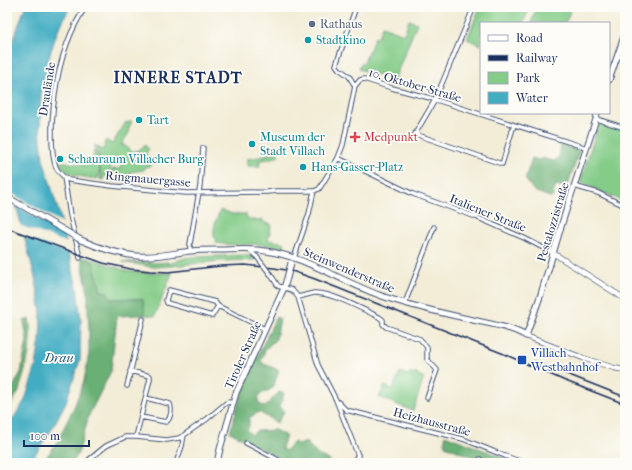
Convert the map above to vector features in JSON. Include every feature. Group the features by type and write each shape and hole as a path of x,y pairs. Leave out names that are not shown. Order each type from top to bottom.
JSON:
{"main road":[{"path":"610,77 625,34"},
{"name":"Pestalozzistraße","path":"526,336 597,114"},
{"name":"Steinwenderstraße","path":"7,197 81,240 96,247 113,252 137,256 155,256 190,251 248,249 269,252 292,260 302,260 379,295 437,312 520,332 526,336"},
{"name":"Tiroler Straße","path":"217,463 232,403 284,288 292,260"}],"street":[{"name":"Draulände","path":"64,177 56,168 51,141 54,101 60,68 69,38 86,7"},
{"path":"292,260 309,214 314,191 321,186 338,158 343,145 355,86 349,76 337,68 336,65 356,7"},
{"path":"474,7 435,100 415,134 502,164 514,125"},
{"path":"617,56 625,58"},
{"name":"10. Oktober-Straße","path":"355,86 360,80 365,79 587,148"},
{"path":"491,118 493,114"},
{"path":"596,119 625,128"},
{"path":"190,251 203,148"},
{"name":"Italiener Straße","path":"338,158 413,194 476,217 524,238 553,253 625,299"},
{"path":"64,177 80,258"},
{"name":"Ringmauergasse","path":"64,177 69,180 105,185 198,193 314,191"},
{"path":"574,186 598,193 625,206"},
{"path":"405,303 434,227"},
{"path":"248,249 257,257 278,286 292,290 298,297 318,365 336,400 361,463"},
{"path":"218,306 212,316 167,303 166,300 169,290 215,302 218,306 265,329"},
{"path":"298,297 314,293 326,294 343,300 378,317 383,320 383,324 386,326 420,339 427,347 427,359 437,370 427,398"},
{"path":"127,386 143,319"},
{"name":"Steinwenderstraße","path":"526,336 583,358 625,370"},
{"path":"130,371 150,376 136,437"},
{"path":"141,417 166,422 169,420 172,408 170,404 146,398"},
{"name":"Heizhausstraße","path":"336,400 346,410 463,439 525,463"},
{"path":"85,463 106,446 125,437 167,440 179,438 207,419 226,403 232,403"},
{"path":"176,463 184,435"},
{"path":"246,443 284,463"},
{"path":"352,463 358,455"},
{"path":"478,463 480,459"}],"green space":[{"path":"480,7 530,7 523,22 480,22 480,45 467,39"},
{"path":"537,7 572,7 565,22 531,22"},
{"path":"409,20 417,23 394,80 359,69 361,63 363,64 370,50 374,38 378,37 382,26 404,34"},
{"path":"600,120 625,128 625,202 580,182"},
{"path":"130,121 132,122 128,129 130,131 121,145 122,146 123,144 132,152 139,150 145,145 149,150 146,152 147,159 150,158 151,166 144,167 144,170 130,172 129,182 108,181 107,180 111,178 113,169 120,169 122,162 119,161 119,158 111,158 109,166 111,167 110,176 107,177 104,175 103,180 100,179 100,162 94,145 103,150 106,140 112,144 126,122 128,123"},
{"path":"561,145 579,150 579,152 567,188 556,185 552,198 534,191 525,179 532,158 539,160 541,158 554,161 559,156"},
{"path":"94,149 99,164 99,176 97,179 71,173 57,163 65,162 90,166 91,164 95,164 95,161 93,160"},
{"path":"277,152 279,156 277,157 259,161 260,166 247,166 247,159"},
{"path":"220,210 233,214 246,214 247,218 252,220 263,220 264,223 271,224 268,240 285,243 283,248 258,244 232,245 217,243 214,231 215,223"},
{"path":"246,255 253,257 254,260 219,261 154,267 122,262 168,262 168,264 193,257"},
{"path":"81,257 92,259 101,291 108,292 110,299 143,299 145,315 117,316 111,371 89,415 79,451 73,463 42,463 56,444 74,407 84,381 89,353 89,329 88,293"},
{"path":"92,259 127,271 172,273 155,316 145,315 142,299 110,299 101,291"},
{"path":"276,317 280,319 276,339 265,350 261,361 264,364 279,370 273,388 259,395 258,403 265,407 279,392 284,393 280,406 284,412 277,423 259,412 249,418 249,426 247,430 252,435 256,431 275,430 286,436 282,448 285,451 294,442 299,445 306,442 318,455 331,461 330,463 288,463 230,432 239,401 256,359"},
{"path":"29,319 31,329 29,353 18,393 7,412 7,399 21,372 27,340 24,321"},
{"path":"400,372 408,375 409,373 414,375 415,373 424,378 413,411 379,397 385,386 393,389"},
{"path":"445,435 517,463 488,463 445,446"}],"water":[{"name":"Drau","path":"25,7 71,7 57,33 49,57 41,93 40,129 43,159 60,216 77,288 81,321 80,360 66,402 51,431 30,462 7,463 7,428 25,400 36,366 40,339 41,314 36,281 18,213 7,179 7,64 12,43"}],"pier":[{"path":"9,192 64,224 67,235 13,204"},
{"path":"19,225 68,243 71,254 22,236"}],"railway":[{"path":"7,228 103,263 131,269 168,272 245,265 292,271 504,354 563,380 625,404"},
{"path":"534,361 625,397"}],"place":[{"name":"Rathaus","path":"312,24"},
{"name":"Stadtkino","path":"308,40"},
{"name":"Tart","path":"139,120"},
{"name":"Medpunkt","path":"355,137"},
{"name":"Museum der Stadt Villach","path":"252,144"},
{"name":"Schauraum Villacher Burg","path":"60,159"},
{"name":"Hans-Gasser-Platz","path":"303,167"},
{"name":"Villach Westbahnhof","path":"522,360"}],"district":[{"name":"INNERE STADT","path":"178,77"}]}
